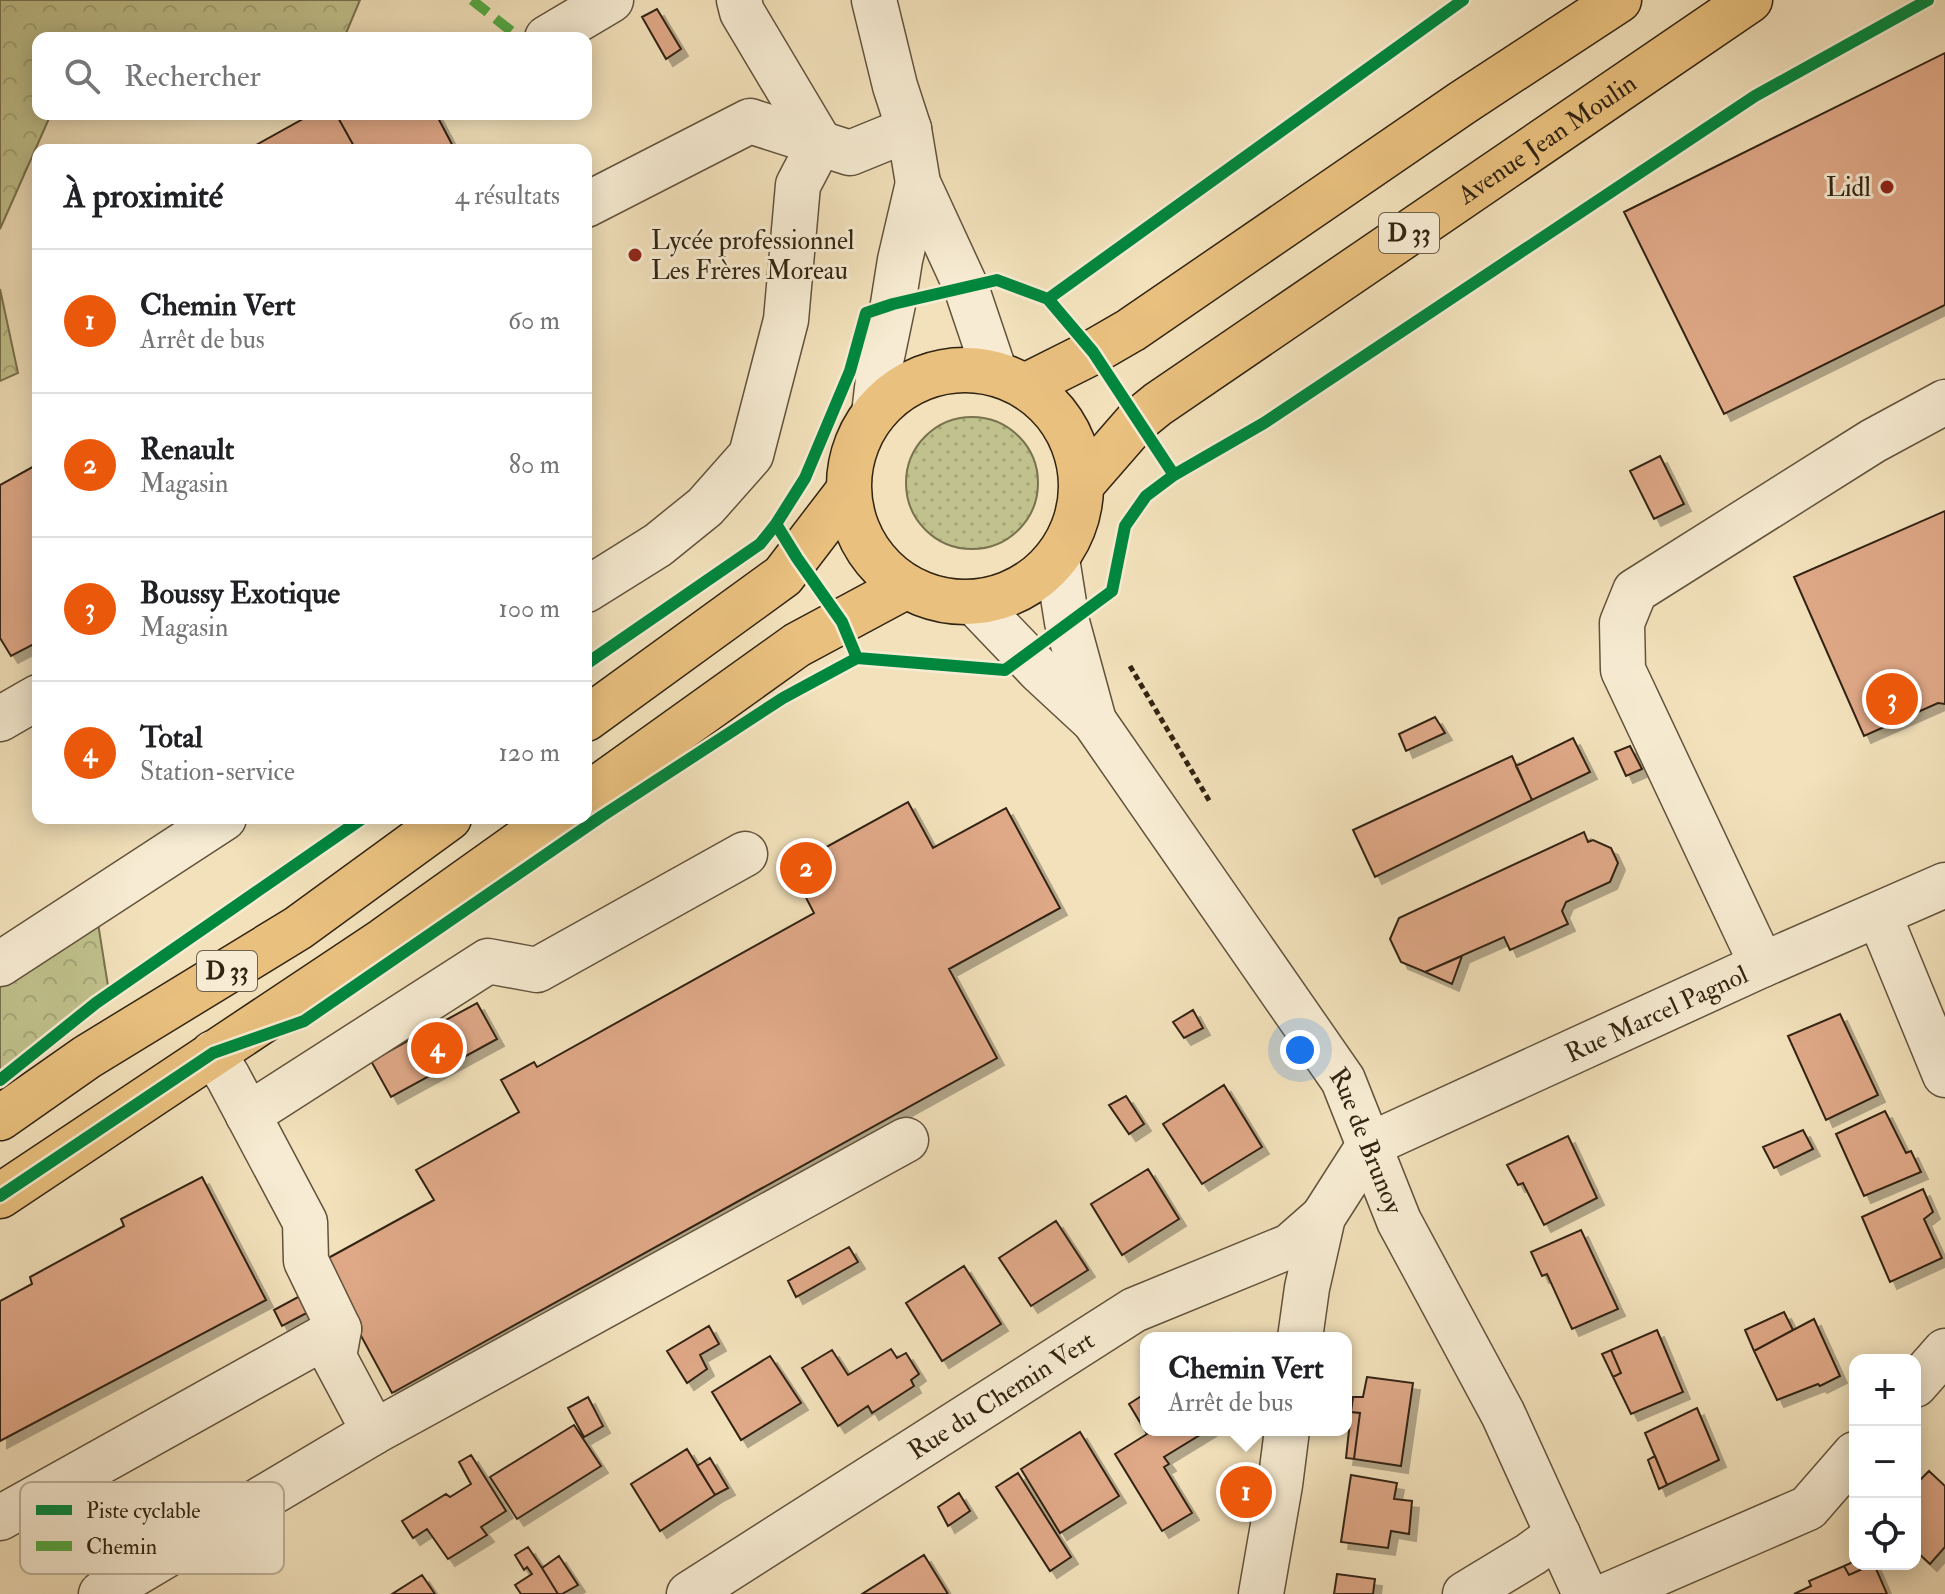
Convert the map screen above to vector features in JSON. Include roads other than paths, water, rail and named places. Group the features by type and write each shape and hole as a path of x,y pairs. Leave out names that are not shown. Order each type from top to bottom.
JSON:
{"main road":[{"path":"1010,380 1093,352 1131,330 1449,111 1619,0"},
{"name":"Avenue Jean Moulin","path":"1083,483 1137,421 1158,404 1750,0"},
{"path":"961,370 1010,380 1055,411 1075,445 1083,483 1080,511 1071,536 1057,559 1034,581 1006,596 975,603 939,600 905,587 876,562 856,529 848,491 851,463 859,437 874,414 898,390 929,375 961,370"},
{"path":"592,715 783,576 848,491"},
{"path":"592,792 797,645 905,587"},
{"name":"D 33","path":"0,1118 87,1057 298,928 441,824"},
{"name":"D 33","path":"0,1196 384,940 547,824"}],"street":[{"path":"557,32 611,0"},
{"path":"739,0 742,12 820,143"},
{"path":"874,0 909,129 918,183 1010,380"},
{"path":"592,202 750,121 850,153 909,129"},
{"path":"592,586 658,545 705,507 751,455 786,320 798,185 820,143"},
{"path":"874,414 900,260 918,183"},
{"path":"1762,965 1623,670 1622,623 1635,591 1873,441 1945,402"},
{"name":"Rue de Brunoy","path":"1057,559 1067,622 1094,721"},
{"name":"Rue de Brunoy","path":"975,603 1040,671 1094,721 1343,1080 1399,1221 1503,1414 1585,1594"},
{"path":"0,719 32,700"},
{"path":"0,964 215,824"},
{"path":"248,1115 488,961 537,970 745,854"},
{"name":"Rue Marcel Pagnol","path":"1369,1145 1945,885"},
{"path":"1879,915 1945,1075"},
{"path":"213,1053 305,1222 306,1261 339,1329 334,1357 374,1432"},
{"path":"284,1485 374,1432 906,1140"},
{"path":"1301,1332 1323,1217 1369,1145"},
{"name":"Rue du Chemin Vert","path":"689,1594 1134,1310 1290,1246 1323,1217"},
{"path":"65,1482 339,1329"},
{"path":"1921,1378 1945,1351"},
{"path":"1261,1594 1286,1436"},
{"path":"1610,1594 1808,1508 1849,1461"},
{"path":"0,1518 20,1507"},
{"path":"1465,1594 1558,1534"},
{"path":"101,1594 135,1574"}],"place":[{"name":"Lidl","path":"1887,187"},
{"name":"Lycée professionnel Les Frères Moreau","path":"635,255"},
{"name":"Boussy Exotique","path":"1892,699"},
{"name":"Renault","path":"806,868"},
{"name":"Total","path":"437,1048"},
{"name":"Chemin Vert","path":"1246,1492"}]}
